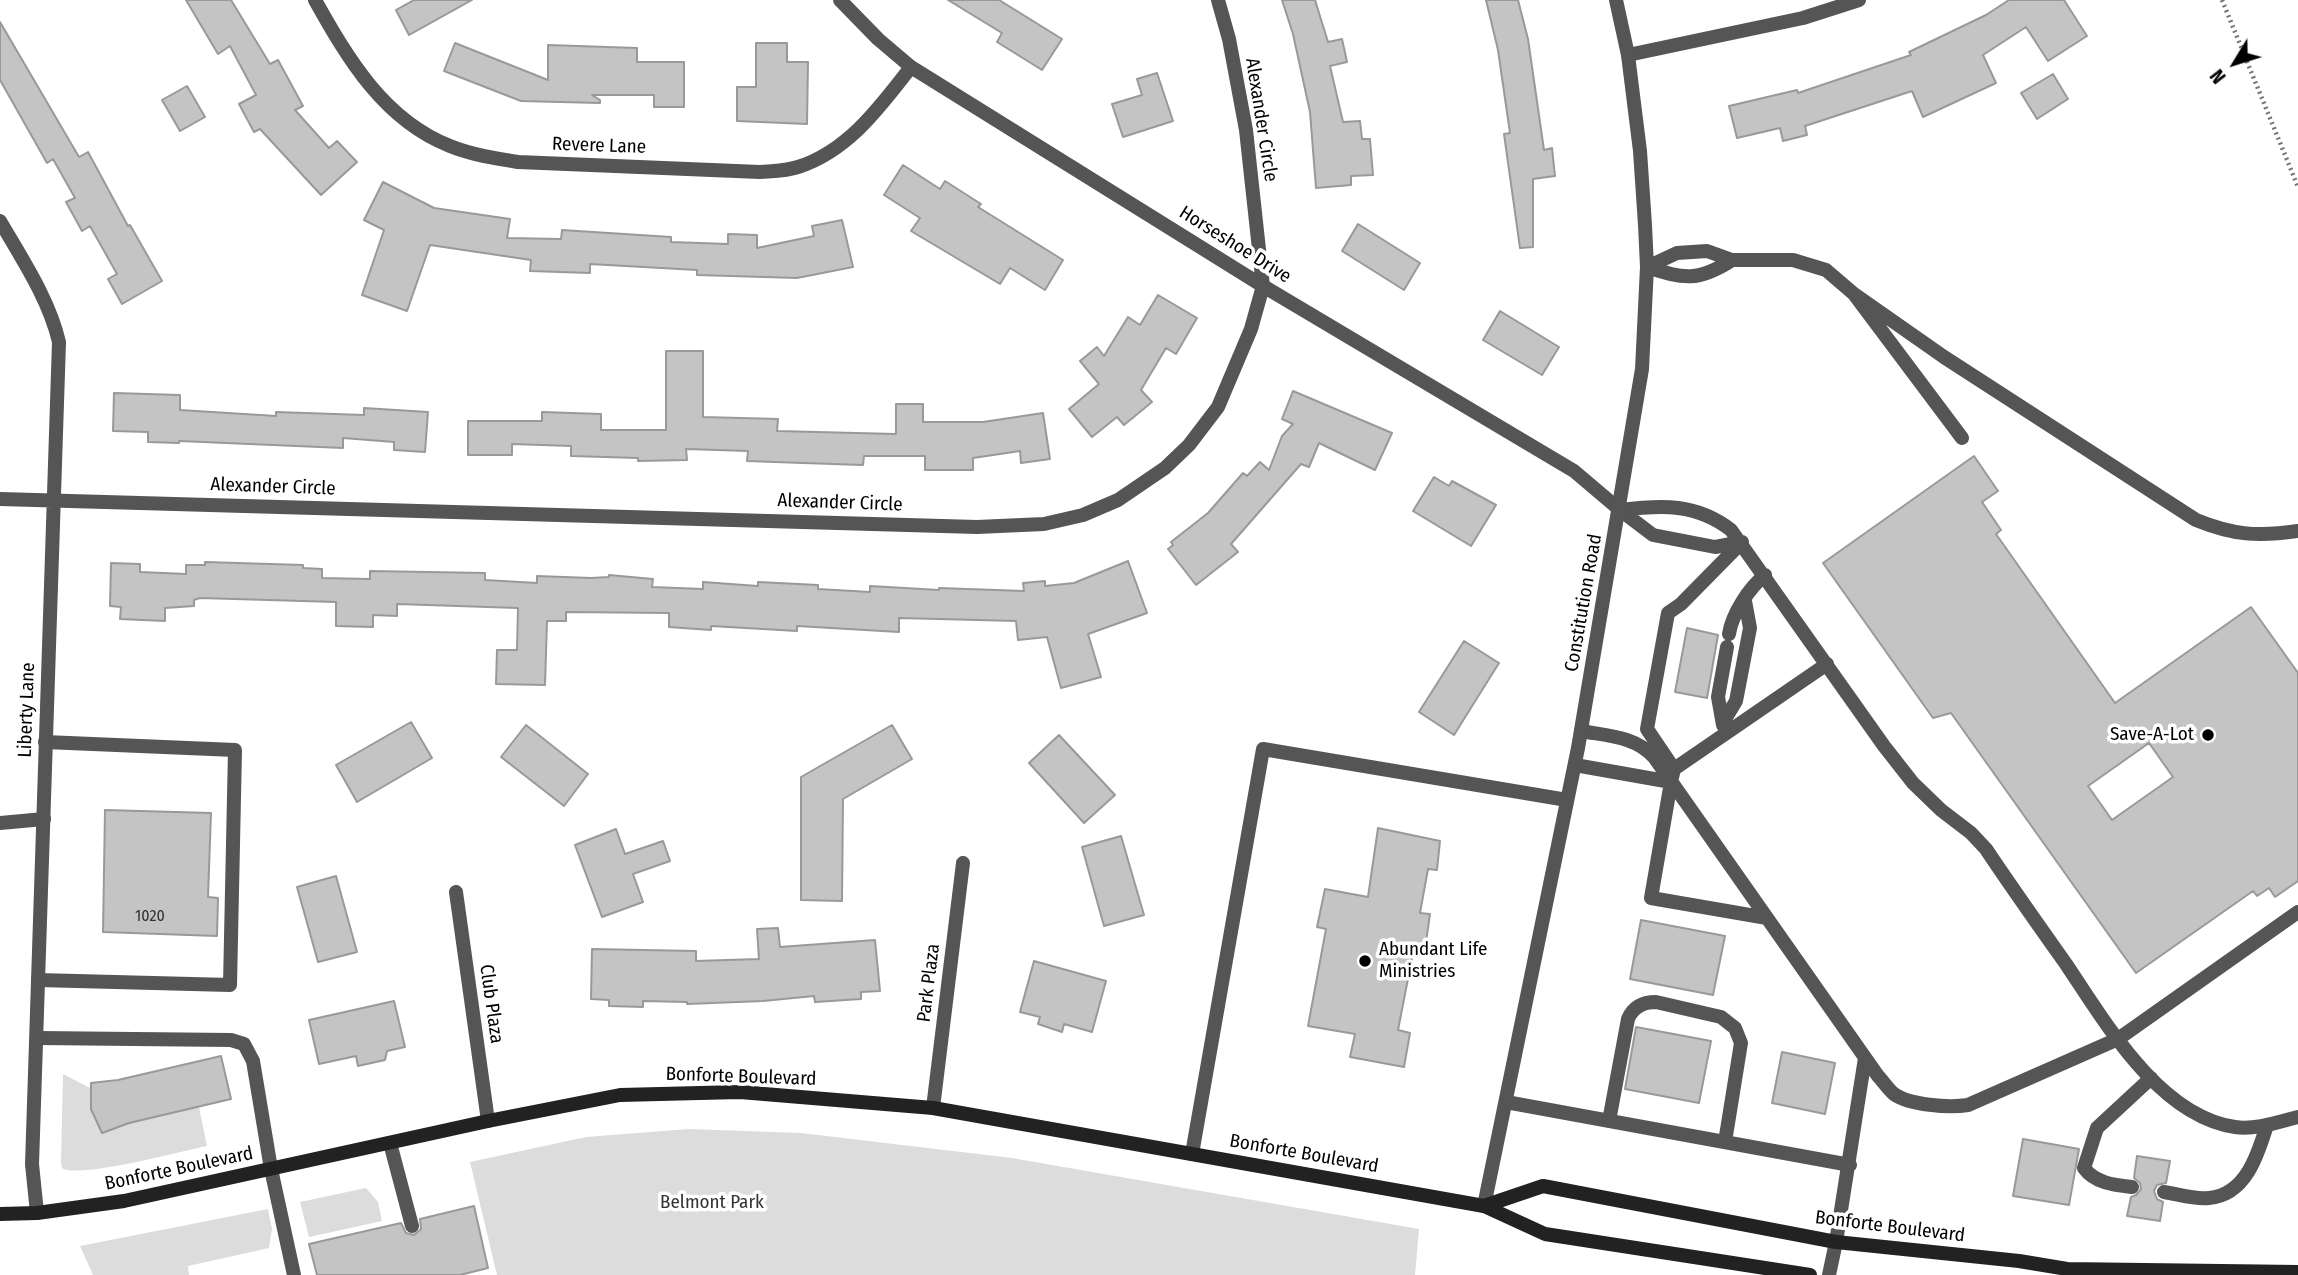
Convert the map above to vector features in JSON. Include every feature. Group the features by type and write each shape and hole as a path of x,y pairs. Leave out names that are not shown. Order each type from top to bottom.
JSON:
{"main road":[{"name":"Bonforte Boulevard","path":"0,1214 37,1213 124,1201 488,1121 620,1095 740,1093 933,1108 1484,1206 1545,1234 1810,1275"},
{"name":"Bonforte Boulevard","path":"1484,1206 1543,1186 1836,1242 2019,1261 2067,1269 2298,1272"}],"street":[{"name":"Revere Lane","path":"315,0 341,46 370,87 395,113 423,134 452,147 518,162 760,172 796,168 822,157 849,138 874,115 911,67"},
{"name":"Horseshoe Drive","path":"840,0 878,39 911,67 1263,286 1574,471 1653,535 1715,547 1742,542"},
{"name":"Alexander Circle","path":"0,499 977,527 1044,524 1083,515 1118,500 1165,468 1189,445 1218,407 1251,328 1263,286 1246,130 1229,39 1218,0"},
{"name":"Constitution Road","path":"1484,1206 1575,765 1642,369 1647,267 1640,151 1628,55 1616,0"},
{"path":"1628,55 1802,18 1859,0"},
{"name":"Liberty Lane","path":"0,221 45,302 55,324 59,342 32,1164 37,1213"},
{"path":"1647,267 1677,253 1707,251 1732,260 1793,260 1826,270 1854,294 1944,357 2196,520 2224,531 2269,535 2298,531"},
{"path":"1647,267 1679,277 1711,274 1732,260"},
{"path":"1854,294 1962,438"},
{"path":"1620,510 1660,505 1694,511 1717,519 1731,530 1884,746 1913,783 1986,849 2118,1039 2151,1078 2182,1105 2207,1119 2235,1127 2256,1127 2298,1117"},
{"path":"1742,542 1681,604 1668,612 1647,729 1673,776 1767,918 1865,1058 1894,1094 1909,1100 1952,1108 1968,1105 2118,1039 2298,912"},
{"path":"1724,721 1718,697 1731,621 1748,592 1765,575"},
{"path":"1721,737 1724,721 1736,701 1750,628 1745,601"},
{"path":"1575,765 1650,777 1673,776 1721,737 1827,664"},
{"path":"1581,730 1632,740 1645,748 1673,776"},
{"path":"38,980 230,985 235,750 45,742"},
{"path":"1192,1154 1263,749 1567,800"},
{"path":"1673,776 1651,898 1767,918"},
{"path":"0,823 44,819"},
{"name":"Park Plaza","path":"933,1108 963,863"},
{"name":"Club Plaza","path":"456,892 488,1121"},
{"path":"1609,1121 1628,1019 1638,1006 1646,1002 1656,1002 1721,1017 1730,1021 1740,1036 1725,1142"},
{"path":"37,1038 232,1040 244,1044 253,1061 271,1169 294,1275"},
{"path":"1829,1275 1850,1165 1865,1058"},
{"path":"2132,1187 2111,1184 2090,1176 2084,1168 2097,1128 2151,1078"},
{"path":"1506,1102 1850,1165"},
{"path":"2164,1192 2208,1198 2223,1194 2242,1181 2254,1163 2267,1125"},
{"path":"390,1143 412,1226"}],"path":[{"path":"2222,0 2298,187"}],"green space":[{"path":"63,1074 90,1088 91,1109 102,1133 129,1123 199,1107 207,1146 109,1167 88,1170 62,1168"},
{"name":"Belmont Park","path":"689,1129 801,1133 1012,1158 1419,1229 1415,1275 497,1275 470,1162 586,1137"},
{"path":"366,1188 378,1202 382,1221 309,1237 300,1202"},
{"path":"268,1209 272,1229 269,1248 188,1266 189,1275 93,1275 80,1246"}],"building":[{"path":"186,0 231,0 270,64 278,60 303,106 295,110 329,148 337,141 357,162 321,195 260,129 254,132 239,104 256,95 230,46 218,54"},
{"path":"414,0 472,0 409,35 396,10"},
{"path":"948,0 999,0 1062,39 1042,70 997,42 1002,33"},
{"path":"1282,0 1315,0 1328,42 1342,39 1347,62 1330,66 1343,122 1360,121 1362,139 1370,139 1373,175 1351,176 1351,185 1316,188 1310,112 1293,34"},
{"path":"1486,0 1518,0 1528,39 1544,150 1552,148 1555,176 1533,179 1533,247 1520,248 1504,134 1510,133 1498,50"},
{"path":"2009,0 2064,0 2087,36 2048,61 2026,27 1983,55 1996,83 1923,117 1912,91 1805,126 1807,135 1783,141 1780,128 1737,138 1729,106 1797,90 1798,93 1911,55 1909,52 1986,15"},
{"path":"0,22 79,157 88,152 128,226 130,225 162,281 122,304 108,279 117,274 90,226 82,231 66,202 75,198 53,159 47,163 0,80"},
{"path":"455,43 548,80 548,45 637,48 637,62 684,62 684,107 654,107 654,95 592,95 600,100 600,103 521,101 444,71"},
{"path":"756,43 787,43 787,62 808,62 807,124 737,121 737,87 756,87"},
{"path":"1157,73 1173,121 1123,137 1112,104 1142,95 1137,79"},
{"path":"2053,74 2068,99 2037,119 2021,93"},
{"path":"187,86 205,117 180,131 162,100"},
{"path":"903,165 940,189 945,181 981,204 978,207 1063,260 1045,290 1010,268 1000,284 911,231 920,218 884,195"},
{"path":"383,182 434,208 510,219 507,238 561,239 562,230 671,237 671,242 728,244 728,234 757,235 757,248 814,236 812,226 842,220 853,267 797,278 697,275 697,270 590,264 590,273 530,271 531,260 430,245 407,311 362,295 384,230 364,220"},
{"path":"1358,224 1420,263 1404,290 1342,251"},
{"path":"1158,295 1197,318 1176,354 1166,348 1141,390 1152,402 1124,425 1117,417 1092,437 1069,409 1099,384 1080,361 1097,347 1104,356 1128,317 1140,325"},
{"path":"1500,311 1559,347 1542,375 1483,340"},
{"path":"666,351 703,351 703,417 778,419 777,431 896,434 896,404 923,404 923,422 983,422 1043,413 1050,459 1021,463 1020,451 973,458 973,470 925,470 925,456 864,456 863,465 747,461 748,451 686,449 687,460 638,461 638,458 571,456 571,446 512,444 512,455 468,455 468,421 542,421 542,412 601,414 601,430 666,430"},
{"path":"1293,391 1392,433 1375,470 1319,443 1309,467 1301,464 1231,544 1238,552 1196,585 1168,549 1173,545 1171,542 1208,513 1243,473 1247,476 1260,462 1269,470 1282,436 1293,424 1282,419"},
{"path":"114,393 180,395 180,410 276,416 276,412 364,415 364,408 428,412 425,452 394,450 394,442 343,438 343,448 148,442 148,432 113,431"},
{"path":"1974,456 1998,491 1982,502 2001,530 1996,534 2115,703 2251,607 2298,673 2298,881 2275,897 2269,888 2257,896 2253,891 2136,973 1951,713 1933,718 1823,563","holes":["2149,743 2173,777 2112,820 2088,786"]},
{"path":"1434,477 1449,486 1452,481 1496,505 1471,546 1413,511"},
{"path":"1128,561 1147,613 1088,634 1101,677 1061,688 1047,637 1018,640 1016,621 899,618 899,632 797,626 797,631 711,626 711,630 669,627 669,613 566,612 566,621 547,621 545,685 496,684 497,650 517,650 518,608 397,604 397,616 373,615 373,627 336,626 336,602 200,598 194,600 194,606 165,608 165,621 120,619 121,607 110,606 111,563 140,564 140,572 186,574 186,565 205,565 205,562 303,565 303,568 322,569 322,578 370,579 370,571 485,573 485,580 537,583 537,576 591,578 609,575 653,579 652,587 703,589 703,582 758,586 758,582 818,585 818,589 870,592 870,586 1024,591 1023,583 1045,581 1045,586 1074,583"},
{"path":"1687,628 1718,635 1707,698 1675,692"},
{"path":"1464,641 1499,663 1454,735 1419,712"},
{"path":"411,722 432,758 357,802 336,765"},
{"path":"526,725 588,774 564,806 501,757"},
{"path":"892,725 912,759 843,799 842,901 801,900 801,777"},
{"path":"1059,735 1115,795 1084,823 1029,763"},
{"path":"105,810 211,813 208,897 218,898 217,936 103,932"},
{"path":"1378,828 1440,841 1437,870 1428,869 1420,913 1430,914 1425,949 1414,948 1398,1030 1410,1033 1404,1067 1350,1057 1355,1034 1308,1026 1326,929 1317,927 1325,889 1368,897"},
{"path":"616,829 625,854 663,841 670,861 633,874 643,902 602,917 575,845"},
{"path":"1121,836 1144,915 1104,926 1082,847"},
{"path":"336,876 357,952 318,962 297,887"},
{"path":"1641,920 1725,936 1713,995 1630,979"},
{"path":"778,928 780,947 875,940 880,991 861,992 861,999 815,1002 814,996 687,1004 643,1001 643,1007 609,1006 609,1000 591,999 592,949 696,951 696,961 759,959 757,929"},
{"path":"1034,961 1106,981 1092,1032 1064,1024 1062,1032 1038,1024 1040,1017 1020,1012"},
{"path":"394,1001 405,1047 387,1051 385,1060 358,1066 356,1056 319,1064 309,1020"},
{"path":"1636,1027 1711,1041 1699,1103 1625,1089"},
{"path":"1782,1052 1835,1063 1825,1114 1772,1103"},
{"path":"221,1056 231,1099 129,1123 102,1133 91,1109 91,1083 118,1080"},
{"path":"2023,1139 2079,1149 2069,1205 2013,1196"},
{"path":"2137,1156 2170,1161 2166,1183 2157,1185 2154,1191 2157,1199 2163,1202 2160,1221 2127,1216 2131,1197 2141,1189 2140,1183 2134,1178"},
{"path":"474,1206 488,1268 460,1275 317,1275 309,1244 401,1223 406,1233 414,1235 421,1229 420,1219"}],"place":[{"name":"Save-A-Lot","path":"2208,735"},
{"name":"Abundant Life Ministries","path":"1365,961"}]}
